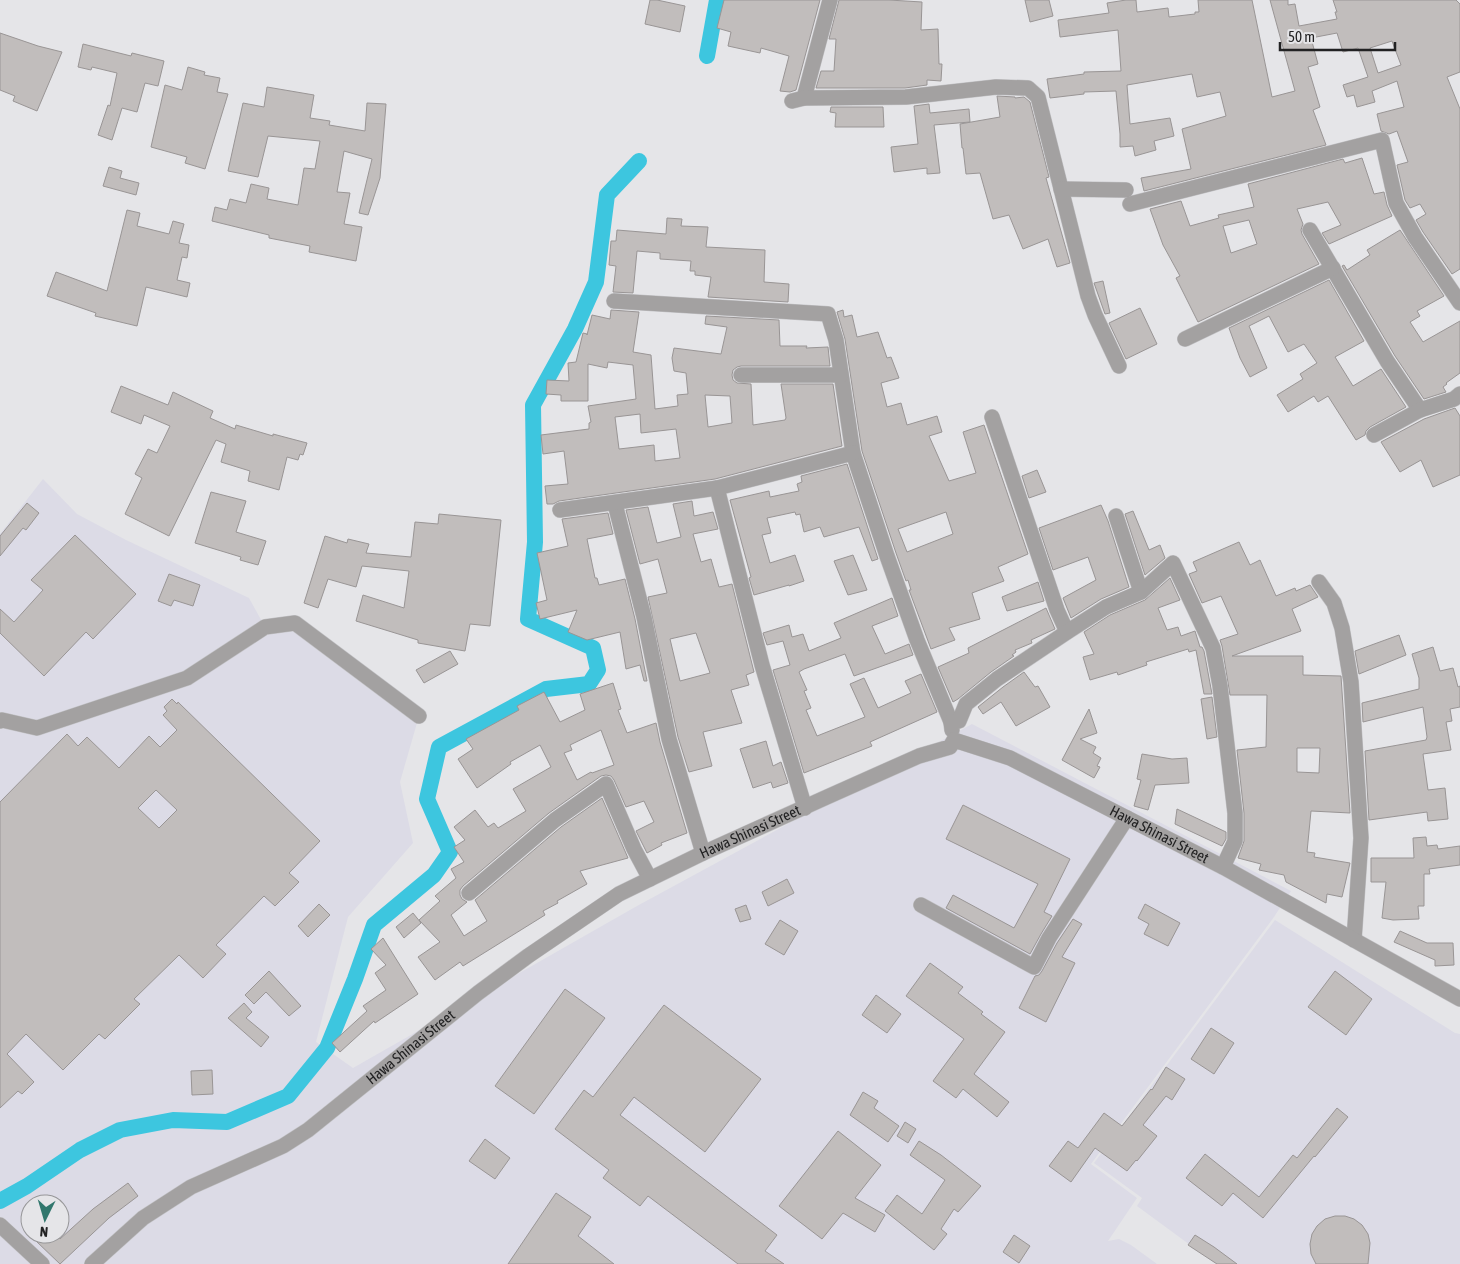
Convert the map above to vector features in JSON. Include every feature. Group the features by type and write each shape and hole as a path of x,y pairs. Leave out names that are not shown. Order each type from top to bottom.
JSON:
{"street":[{"path":"830,0 806,86 798,99 906,97 996,87 1028,88 1038,97 1088,296 1119,366"},
{"path":"1130,204 1382,140 1396,203 1415,237 1460,303"},
{"path":"1061,190 1126,190"},
{"path":"1310,230 1387,361 1420,410"},
{"path":"1185,339 1333,268"},
{"path":"614,301 828,314 836,340 853,453 914,631 951,722 954,740"},
{"path":"741,375 841,376"},
{"path":"1374,435 1420,410 1458,401"},
{"path":"992,417 1057,610 1067,632"},
{"path":"560,510 615,504 717,488 853,453"},
{"path":"717,488 762,665 805,808"},
{"path":"615,504 644,617 669,739 703,853"},
{"path":"1116,516 1141,592"},
{"path":"951,722 959,721 966,704 997,679 1106,608 1141,592 1173,563 1213,648 1220,686 1235,814 1235,841 1223,867"},
{"path":"1319,582 1334,603 1342,628 1351,682 1360,838 1354,940"},
{"path":"0,721 37,728 187,678 265,627 294,623 419,716"},
{"name":"Hawa Shinasi Street","path":"92,1264 142,1218 191,1188 283,1146 308,1130 426,1034 528,956 619,894 703,853 919,756 950,747 954,740 1010,758 1223,867 1460,999"},
{"path":"469,893 555,820 606,784 634,849 650,879"},
{"path":"921,905 1034,968 1049,938 1127,818"},
{"path":"0,1225 42,1264"}],"shaded area":[{"path":"43,479 77,514 126,540 249,598 265,627 295,623 419,716 400,782 413,843 348,917 316,1042 353,1068 637,906 972,724 1291,891 1274,917 1091,1164 1137,1198 1108,1241 1119,1239 1131,1245 1157,1264 0,1264 0,534"},
{"path":"1275,920 1455,1033 1460,1034 1460,1264 1216,1264 1137,1206 1142,1198 1094,1163"}],"building":[{"path":"650,0 685,6 680,32 645,24"},
{"path":"724,0 820,0 796,90 790,92 780,91 789,56 761,48 760,53 728,46 731,32 717,28"},
{"path":"839,0 922,2 921,30 938,29 939,64 942,64 941,81 927,80 927,85 905,88 816,88 821,71 834,71 836,39 829,39"},
{"path":"1025,0 1049,0 1053,16 1030,22"},
{"path":"1136,0 1137,12 1168,8 1169,17 1199,12 1198,0 1252,0 1272,97 1295,91 1270,0 1288,0 1288,5 1295,4 1299,26 1337,19 1333,0 1456,0 1460,4 1460,72 1447,77 1460,109 1460,269 1452,274 1416,220 1426,214 1420,204 1410,208 1405,200 1397,165 1408,162 1397,131 1389,134 1381,131 1377,114 1404,107 1397,81 1372,91 1375,102 1357,107 1354,95 1347,97 1343,85 1368,77 1358,48 1343,52 1337,33 1311,38 1318,64 1308,67 1320,107 1313,110 1326,145 1144,191 1141,178 1191,169 1182,129 1226,116 1220,92 1197,97 1192,74 1127,85 1130,124 1170,118 1174,136 1154,141 1156,150 1135,156 1133,146 1120,147 1116,91 1084,92 1084,94 1050,98 1047,79 1084,74 1084,72 1121,71 1118,30 1060,37 1058,20 1109,13 1107,3","holes":["1392,41 1401,65 1378,73 1370,48"]},
{"path":"0,33 62,52 37,111 13,101 15,96 0,90"},
{"path":"83,44 131,56 132,53 164,61 158,86 145,83 137,112 122,108 112,140 98,135 108,105 110,106 117,73 92,67 91,70 78,67"},
{"path":"188,67 205,72 204,75 220,78 217,92 228,94 205,169 185,163 187,157 151,147 165,85 182,90"},
{"path":"267,87 314,95 310,118 330,121 329,125 365,131 367,103 386,104 380,178 368,215 359,213 372,159 344,151 337,192 350,193 344,224 362,227 356,261 309,252 310,246 269,238 269,235 212,221 215,207 227,210 230,199 246,203 251,184 269,188 267,199 298,205 304,168 315,169 320,141 268,136 258,177 228,171 243,103 264,107"},
{"path":"997,96 1024,97 1030,102 1049,177 1046,178 1070,263 1057,267 1048,239 1023,249 1009,215 993,219 980,173 966,174 960,124 1000,117"},
{"path":"929,104 930,113 969,109 970,122 934,125 940,173 927,174 927,168 894,172 891,147 918,144 914,106"},
{"path":"831,107 883,107 884,127 835,127 836,113 830,112"},
{"path":"1362,158 1374,194 1384,192 1392,216 1329,244 1322,233 1341,225 1328,202 1297,209 1303,224 1302,234 1319,264 1198,322 1176,278 1180,276 1163,245 1150,209 1181,201 1190,226 1219,218 1218,215 1254,207 1248,184 1343,159 1345,163","holes":["1249,220 1257,244 1231,253 1223,226"]},
{"path":"109,167 122,171 120,178 139,183 136,195 103,186"},
{"path":"127,210 140,213 137,226 169,234 173,221 184,224 179,243 189,245 187,258 182,257 177,280 190,283 187,297 146,287 137,326 95,316 96,313 47,296 56,272 107,291"},
{"path":"667,218 682,219 681,226 708,227 706,247 765,250 764,282 789,284 788,302 708,297 711,277 695,275 695,271 690,271 691,261 660,259 660,253 637,251 633,293 613,292 616,266 609,265 611,241 616,241 617,230 666,234"},
{"path":"1400,230 1444,296 1417,311 1420,316 1410,322 1423,342 1460,321 1460,373 1443,387 1446,392 1424,399 1395,356 1342,266 1344,265 1347,270 1370,255 1367,250"},
{"path":"1329,280 1364,341 1335,357 1353,386 1381,369 1406,407 1370,427 1365,435 1356,440 1328,396 1318,402 1314,396 1288,412 1277,395 1303,379 1300,374 1317,363 1304,344 1288,352 1269,316 1249,326 1267,368 1250,377 1240,358 1229,328"},
{"path":"1103,281 1110,313 1105,314 1094,283"},
{"path":"1140,308 1157,344 1126,359 1109,323"},
{"path":"611,310 639,312 633,352 651,355 655,409 678,406 677,395 688,394 686,373 674,371 672,358 674,348 721,354 727,327 705,324 706,316 779,320 780,346 828,347 830,366 741,366 733,370 733,380 737,383 751,384 753,425 785,420 781,384 833,384 842,446 715,479 547,504 545,486 568,484 564,451 543,454 541,435 589,429 589,423 591,422 588,406 636,399 633,365 608,362 607,368 588,364 588,401 561,401 561,395 546,394 547,380 569,381 568,363 576,362 583,333 587,335 592,315 610,319","holes":["705,395 730,396 732,423 708,427","640,414 641,433 676,429 680,458 655,461 654,445 619,449 615,417"]},
{"path":"843,310 844,317 852,315 857,337 878,332 887,358 891,357 899,378 881,383 887,407 901,403 907,425 937,416 942,432 929,436 949,481 976,473 963,432 984,425 1028,554 998,567 1004,581 972,593 980,619 949,628 955,640 931,649 862,451 845,339 837,312","holes":["946,512 953,534 907,552 898,529"]},
{"path":"121,386 168,405 173,392 213,411 210,418 235,429 236,425 273,436 273,434 307,443 303,455 300,454 298,460 287,457 279,490 248,481 250,471 221,462 226,444 216,440 169,536 125,514 142,478 135,474 148,449 157,453 170,426 144,415 141,424 111,412"},
{"path":"1455,408 1460,416 1460,475 1433,487 1421,460 1400,472 1381,442 1424,419"},
{"path":"847,464 878,559 872,561 859,527 824,537 820,527 804,532 800,514 796,515 795,512 767,518 771,533 762,535 770,563 795,555 804,581 754,595 749,578 751,577 730,500 769,491 770,497 799,491 797,484 802,482 801,476"},
{"path":"1037,470 1046,492 1029,498 1022,476"},
{"path":"211,492 246,501 236,532 266,541 258,565 240,560 241,557 195,543"},
{"path":"692,501 694,516 713,512 718,529 693,534 701,562 711,559 719,587 732,584 754,672 746,675 749,685 731,690 742,723 703,732 712,766 689,772 678,737 648,597 667,593 658,559 640,564 626,510 648,507 657,543 681,537 673,504","holes":["696,633 710,673 680,681 670,639"]},
{"path":"27,503 39,513 26,530 23,528 0,556 0,536"},
{"path":"1101,505 1129,587 1101,599 1071,618 1063,598 1096,580 1088,557 1053,570 1039,528"},
{"path":"1133,511 1149,550 1160,545 1165,558 1145,575 1125,514"},
{"path":"608,513 613,534 587,539 595,578 597,578 599,585 625,579 647,681 644,681 640,665 626,669 620,632 587,640 568,632 577,610 540,619 536,603 547,600 537,553 568,546 562,519"},
{"path":"439,514 501,520 490,626 470,624 465,651 418,643 418,640 356,621 363,595 404,608 409,571 362,566 356,587 328,579 318,608 304,603 325,536 347,543 348,539 369,544 366,553 411,557 415,522 438,524"},
{"path":"75,535 136,594 93,639 86,632 44,676 0,633 0,609 14,622 43,590 31,580"},
{"path":"1239,542 1250,565 1260,560 1276,596 1295,588 1296,591 1310,585 1318,597 1292,609 1301,631 1232,656 1303,656 1303,675 1341,676 1350,813 1311,811 1307,852 1315,853 1314,857 1350,863 1342,897 1327,894 1326,903 1286,882 1284,875 1259,870 1261,864 1238,858 1244,841 1244,813 1237,750 1266,747 1267,695 1230,695 1220,640 1238,634 1221,596 1202,603 1189,574 1197,571 1193,562","holes":["1297,748 1320,748 1319,773 1297,772"]},
{"path":"853,555 867,590 848,595 834,561"},
{"path":"169,574 200,585 193,606 174,600 171,606 158,601"},
{"path":"1170,578 1180,600 1158,608 1167,630 1178,627 1181,636 1195,631 1200,647 1204,651 1212,694 1204,694 1196,650 1189,652 1188,649 1146,662 1147,665 1118,675 1117,672 1090,680 1083,657 1094,654 1084,632 1110,615 1145,600"},
{"path":"1038,582 1044,601 1007,611 1002,597"},
{"path":"892,598 898,616 872,626 885,654 909,644 913,655 854,676 845,654 804,669 799,672 807,690 804,691 811,708 806,710 817,736 865,717 850,684 864,678 878,708 911,693 905,681 921,674 937,712 870,742 872,746 804,773 773,670 790,665 783,641 767,645 763,633 789,625 792,637 803,634 809,651 841,638 834,623"},
{"path":"1046,608 1055,629 1031,640 1032,643 1015,650 1016,652 1012,655 1014,656 953,702 938,667 969,653 968,648"},
{"path":"1399,635 1406,655 1359,674 1355,651"},
{"path":"1433,647 1440,671 1453,668 1458,687 1460,686 1460,707 1450,709 1452,721 1446,722 1451,750 1423,754 1428,790 1445,788 1448,819 1428,821 1427,812 1369,820 1365,751 1426,740 1427,737 1423,707 1363,722 1362,703 1419,689 1419,678 1412,654"},
{"path":"450,651 458,664 424,683 416,670"},
{"path":"1024,672 1035,687 1038,686 1050,707 1016,726 1001,702 983,714 978,707"},
{"path":"613,683 621,709 618,710 627,733 656,723 687,833 661,843 662,845 647,853 636,831 654,822 644,801 626,807 611,776 601,776 549,813 463,886 460,890 460,895 467,902 451,915 464,936 487,921 475,900 561,827 602,798 628,858 580,871 587,884 543,911 545,915 463,966 460,962 435,980 418,957 440,942 419,920 440,901 435,896 456,878 451,869 464,862 454,847 465,840 454,827 475,810 488,827 494,823 498,828 526,811 513,789 551,767 540,745 510,762 511,764 477,788 458,759 473,749 466,739 519,710 517,706 544,692 560,722 585,710 580,694","holes":["601,730 614,765 591,772 577,780 564,753 572,750 570,745"]},
{"path":"1212,697 1217,737 1207,739 1201,699"},
{"path":"172,699 177,704 178,702 320,841 289,873 299,882 275,906 264,896 216,945 226,954 203,978 179,955 134,999 140,1004 105,1039 99,1034 63,1070 26,1034 7,1054 34,1082 22,1094 18,1091 0,1108 0,802 67,734 78,746 87,737 119,768 149,736 160,747 177,730 163,715 167,711 164,707","holes":["156,790 177,810 159,828 138,808"]},
{"path":"1089,709 1097,733 1080,739 1096,747 1093,753 1101,758 1097,766 1100,767 1094,778 1062,760"},
{"path":"766,741 773,766 781,762 788,783 773,788 771,782 753,788 740,749"},
{"path":"1142,754 1172,759 1187,758 1189,783 1155,785 1148,810 1134,806 1141,780 1137,779"},
{"path":"963,805 1070,859 1044,912 1052,916 1030,954 946,908 953,895 1014,928 1038,884 946,839"},
{"path":"1177,809 1226,832 1226,839 1222,846 1175,824"},
{"path":"1426,837 1427,846 1437,845 1438,849 1460,846 1460,865 1429,869 1430,874 1424,874 1424,906 1418,906 1419,919 1393,920 1382,918 1386,882 1371,882 1371,858 1414,858 1413,838"},
{"path":"787,879 794,893 768,906 762,892"},
{"path":"319,904 330,915 308,937 298,926"},
{"path":"1145,904 1180,923 1168,946 1144,934 1149,924 1138,918"},
{"path":"746,905 751,919 740,922 735,909"},
{"path":"413,913 421,923 404,938 396,927"},
{"path":"1073,919 1082,924 1062,957 1075,963 1046,1022 1019,1008 1035,976 1039,975 1042,971"},
{"path":"780,920 798,931 784,955 765,944"},
{"path":"1400,931 1427,943 1453,943 1454,965 1435,966 1435,960 1394,942"},
{"path":"383,938 418,994 375,1023 374,1021 340,1052 332,1043 367,1011 363,1006 386,990 375,973 386,965 371,949"},
{"path":"930,963 963,987 958,993 1005,1032 974,1074 1009,1102 997,1117 963,1089 956,1098 933,1081 964,1039 906,996"},
{"path":"269,971 301,1006 289,1016 266,992 254,1004 245,995"},
{"path":"1335,971 1372,999 1346,1035 1308,1007"},
{"path":"565,989 605,1018 534,1114 495,1086"},
{"path":"876,995 901,1014 887,1033 862,1015"},
{"path":"244,1003 252,1012 246,1018 269,1037 261,1047 228,1018"},
{"path":"664,1005 761,1079 705,1152 634,1097 620,1115 777,1235 765,1251 784,1264 738,1264 648,1196 640,1206 603,1178 609,1170 555,1129 584,1090 593,1097"},
{"path":"1211,1028 1234,1043 1214,1074 1191,1059"},
{"path":"1166,1067 1185,1079 1172,1100 1166,1096 1143,1125 1157,1136 1127,1171 1095,1148 1071,1182 1049,1166 1068,1141 1078,1148 1104,1113 1122,1126 1152,1090"},
{"path":"212,1070 213,1094 192,1095 191,1071"},
{"path":"863,1092 878,1101 874,1108 899,1126 888,1142 850,1115"},
{"path":"1337,1108 1348,1117 1263,1218 1233,1193 1222,1206 1186,1178 1205,1154 1259,1197 1293,1155 1297,1158"},
{"path":"905,1122 916,1129 908,1143 897,1136"},
{"path":"838,1131 881,1165 855,1198 885,1215 875,1232 843,1213 822,1239 779,1206"},
{"path":"485,1139 510,1158 495,1179 469,1161"},
{"path":"919,1141 941,1155 981,1186 958,1212 954,1209 941,1229 947,1234 934,1250 885,1211 897,1195 922,1214 945,1180 910,1155"},
{"path":"128,1183 138,1196 109,1218 60,1264 39,1244 70,1244 70,1230 93,1209"},
{"path":"556,1193 591,1217 578,1236 614,1264 508,1264"},
{"path":"1345,1216 1354,1219 1362,1225 1368,1234 1370,1243 1368,1264 1316,1264 1311,1254 1312,1234 1325,1219"},
{"path":"1014,1235 1030,1246 1019,1263 1003,1252"},
{"path":"1195,1235 1237,1264 1217,1264 1188,1245"}],"waterway":[{"path":"707,56 717,0"},
{"path":"0,1201 27,1186 80,1150 120,1130 173,1120 227,1122 288,1096 327,1048 355,979 374,925 434,875 450,852 427,799 439,747 546,689 589,684 598,670 593,648 528,619 535,542 533,405 575,329 596,282 607,195 639,161"}]}
